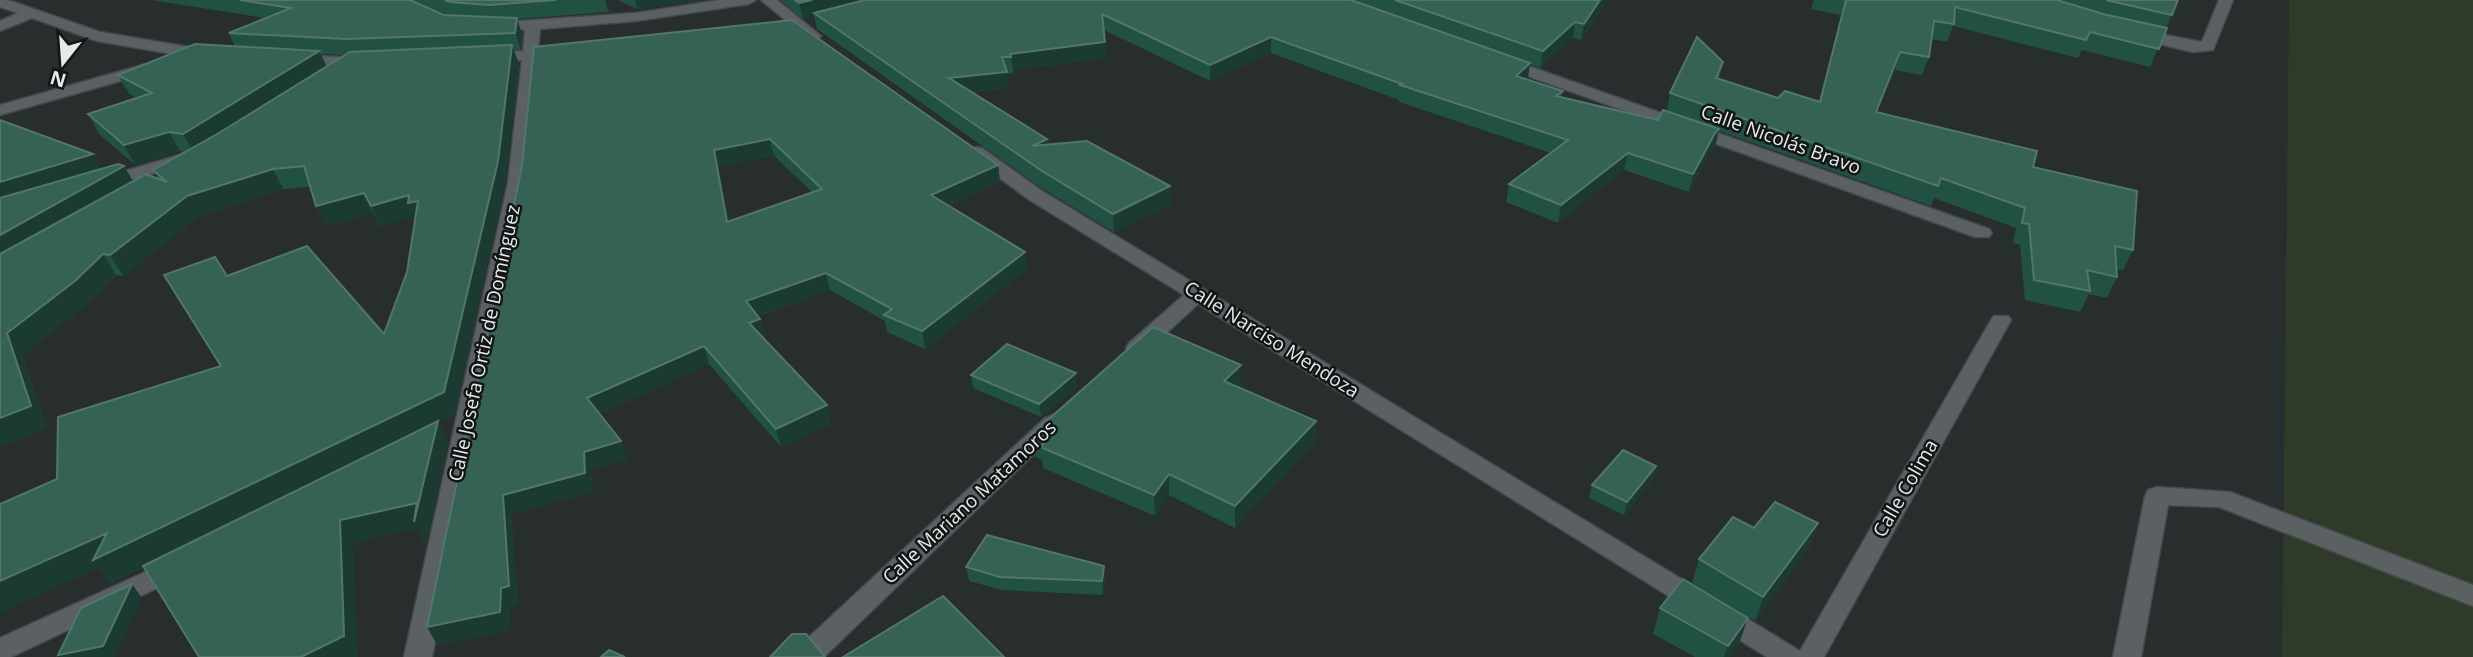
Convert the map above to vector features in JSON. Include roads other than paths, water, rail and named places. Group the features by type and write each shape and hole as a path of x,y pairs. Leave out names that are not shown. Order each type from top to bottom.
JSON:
{"street":[{"path":"506,26 533,27 636,18 748,0"},
{"path":"768,0 799,27 833,51"},
{"path":"2114,29 2201,48 2208,47 2226,0"},
{"path":"0,2 97,36 199,55 225,56"},
{"path":"612,6 636,18"},
{"path":"0,26 31,13"},
{"path":"772,30 799,27 824,20"},
{"name":"Calle Josefa Ortiz de Domínguez","path":"418,657 517,181 533,27"},
{"path":"476,58 570,52"},
{"path":"0,110 199,55"},
{"name":"Calle Nicolás Bravo","path":"1485,56 1982,233"},
{"path":"276,59 381,62"},
{"path":"331,77 353,63"},
{"name":"Calle Narciso Mendoza","path":"956,139 1035,195 1789,657"},
{"path":"91,187 204,156 152,188"},
{"path":"1115,368 1198,294"},
{"name":"Calle Colima","path":"1810,657 2001,320"},
{"name":"Calle Mariano Matamoros","path":"806,657 1011,460 1073,405"},
{"path":"443,433 468,421"},
{"path":"2127,657 2157,496 2221,498 2473,596"},
{"path":"0,650 196,558"}]}
